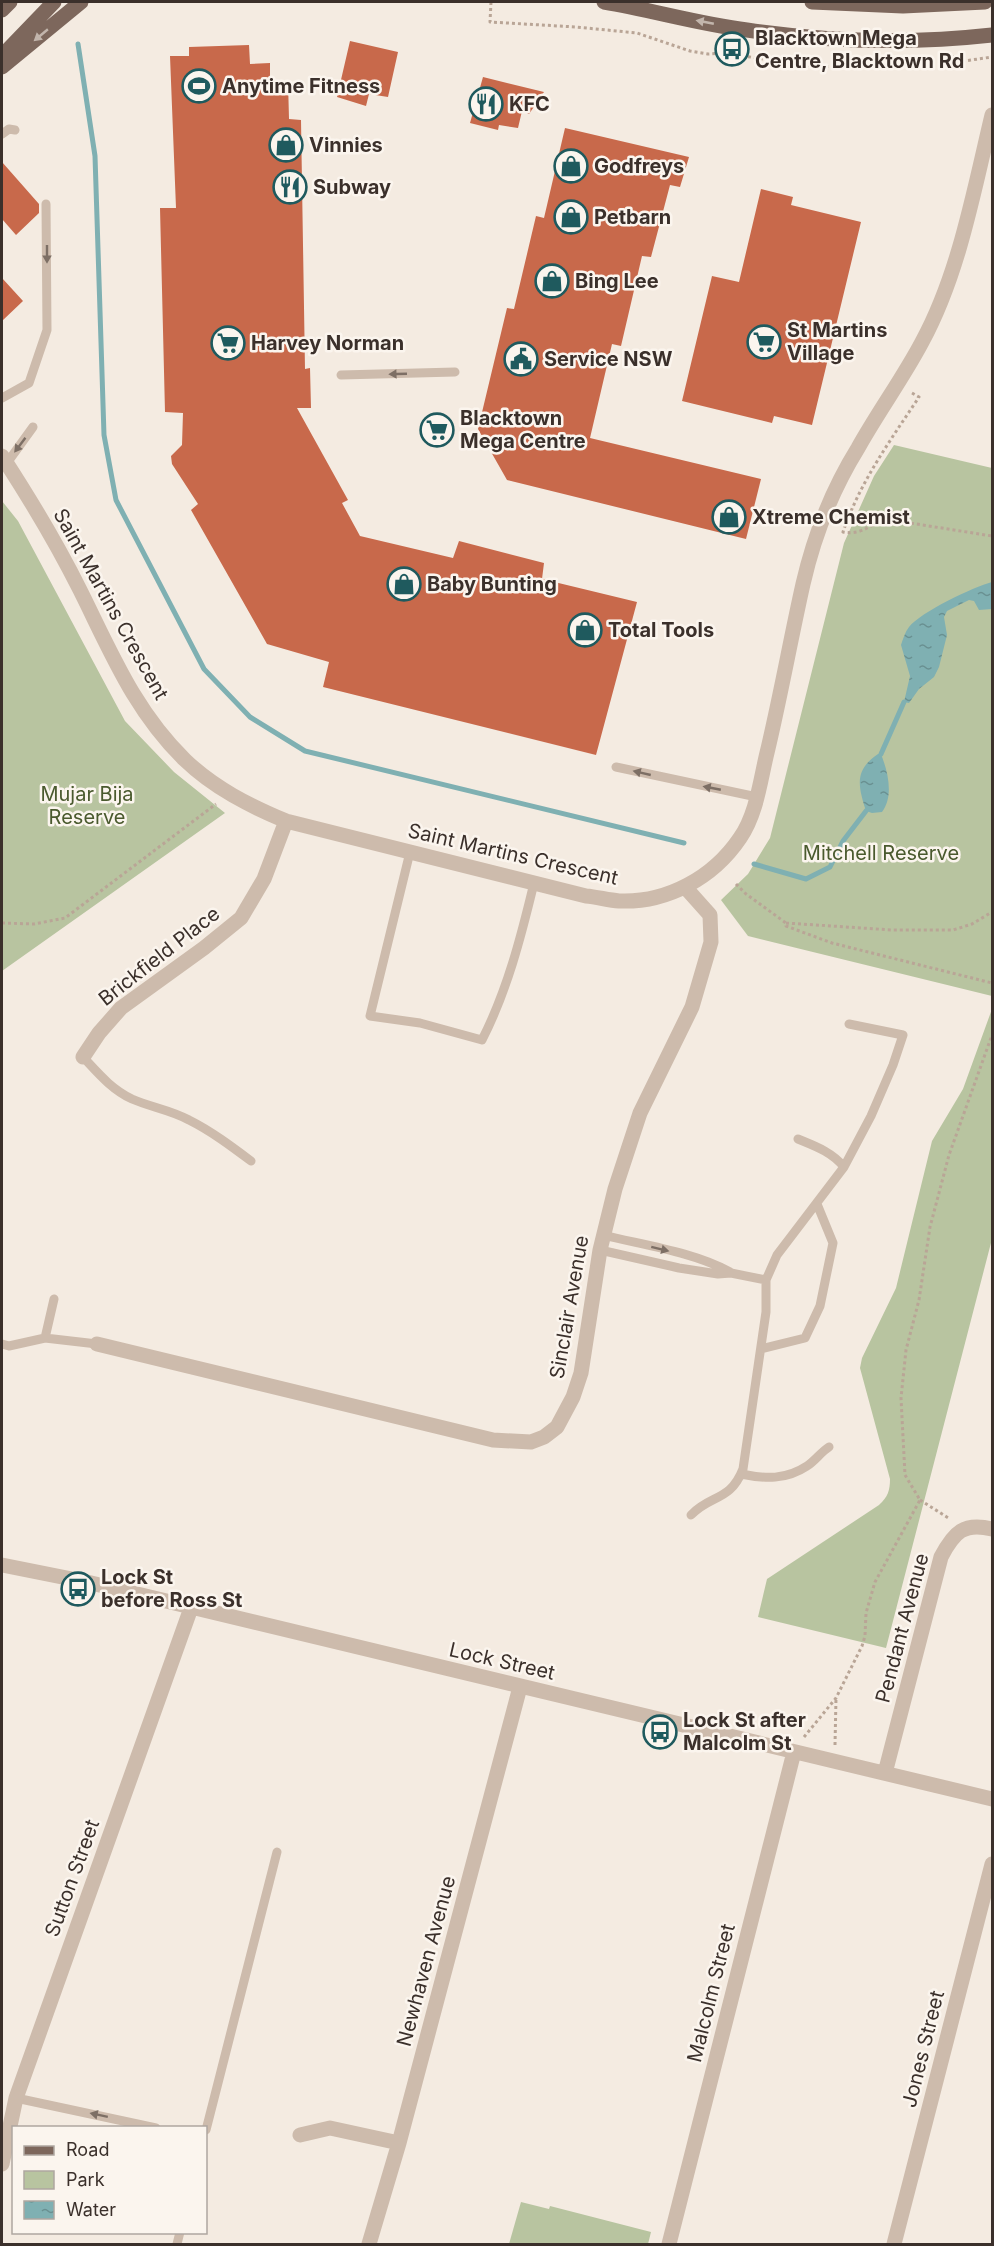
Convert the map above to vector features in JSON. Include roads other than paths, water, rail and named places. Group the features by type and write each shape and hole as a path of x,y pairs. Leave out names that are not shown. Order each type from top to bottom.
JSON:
{"main road":[{"path":"2,10 10,2"},
{"path":"2,56 54,2"},
{"path":"2,67 81,2"},
{"path":"604,2 746,30 838,39 923,40 993,35"},
{"path":"812,2 903,6 984,2"}],"street":[{"name":"Saint Martins Crescent","path":"4,460 19,481 78,587 132,694 172,746 207,778 228,793 286,822 616,901 648,900 685,887 704,875 732,849 742,836 757,796 803,583 821,522 844,473 923,341 941,300 965,228 993,115"},
{"name":"Brickfield Place","path":"83,1057 99,1033 121,1008 204,948 241,918 264,879 286,822"},
{"name":"Sinclair Avenue","path":"97,1344 493,1440 531,1442 544,1437 556,1427 573,1397 581,1373 601,1242 615,1189 640,1113 692,1007 711,942 710,915 685,887"},
{"name":"Pendant Avenue","path":"885,1773 941,1557 952,1536 980,1526 993,1529"},
{"name":"Lock Street","path":"2,1565 87,1582 993,1799"},
{"name":"Sutton Street","path":"2,2164 16,2098 191,1608"},
{"name":"Newhaven Avenue","path":"369,2244 399,2143 520,1687"},
{"name":"Malcolm Street","path":"669,2244 794,1752"},
{"name":"Jones Street","path":"894,2244 993,1864"},
{"path":"300,2135 330,2128 399,2143"}],"lane":[{"path":"2,134 9,129 15,130"},
{"path":"2,398 29,383 46,330 46,204"},
{"path":"340,375 455,372"},
{"path":"4,460 33,427"},
{"path":"616,767 757,796"},
{"path":"410,852 370,1016 420,1023 482,1040 501,999 523,931 534,883"},
{"path":"691,1515 698,1508 731,1490 741,1474 766,1312 766,1280 777,1255 844,1167 872,1116 903,1035 849,1023"},
{"path":"83,1057 103,1080 119,1092 187,1119 214,1134 251,1161"},
{"path":"798,1139 824,1150 837,1158 844,1167"},
{"path":"761,1349 805,1338 814,1321 825,1287 833,1243 817,1204"},
{"path":"601,1242 679,1254 720,1267 731,1273"},
{"path":"601,1242 679,1268 718,1274 731,1273 766,1280"},
{"path":"45,1338 54,1299"},
{"path":"2,1344 9,1346 45,1338 97,1344"},
{"path":"741,1474 769,1479 793,1473 809,1465 829,1447"},
{"path":"207,2126 277,1852"},
{"path":"16,2098 151,2126"}],"water":[{"path":"992,582 992,609 979,610 974,601 969,600 947,611 944,617 947,635 939,667 934,677 919,689 909,703 904,702 910,676 901,645 909,627 924,614"},
{"path":"881,754 886,768 889,791 886,806 882,812 872,813 866,811 860,779 865,766"}],"waterway":[{"path":"78,44 95,156 104,435 116,500 204,669 250,717 305,751 684,843"},
{"path":"881,754 904,702"},
{"path":"754,864 806,879 830,867 843,841 866,811"}],"place":[{"name":"Blacktown Mega Centre, Blacktown Rd","path":"732,49"},
{"name":"Anytime Fitness","path":"199,86"},
{"name":"KFC","path":"486,104"},
{"name":"Vinnies","path":"286,145"},
{"name":"Godfreys","path":"571,166"},
{"name":"Subway","path":"290,187"},
{"name":"Petbarn","path":"571,217"},
{"name":"Bing Lee","path":"552,281"},
{"name":"St Martins Village","path":"764,342"},
{"name":"Harvey Norman","path":"228,343"},
{"name":"Service NSW","path":"521,359"},
{"name":"Blacktown Mega Centre","path":"437,430"},
{"name":"Xtreme Chemist","path":"729,517"},
{"name":"Baby Bunting","path":"404,584"},
{"name":"Total Tools","path":"585,630"},
{"name":"Lock St before Ross St","path":"78,1589"},
{"name":"Lock St after Malcolm St","path":"660,1732"}],"park label":[{"name":"Mujar Bija Reserve","path":"87,806"},
{"name":"Mitchell Reserve","path":"881,853"}]}
